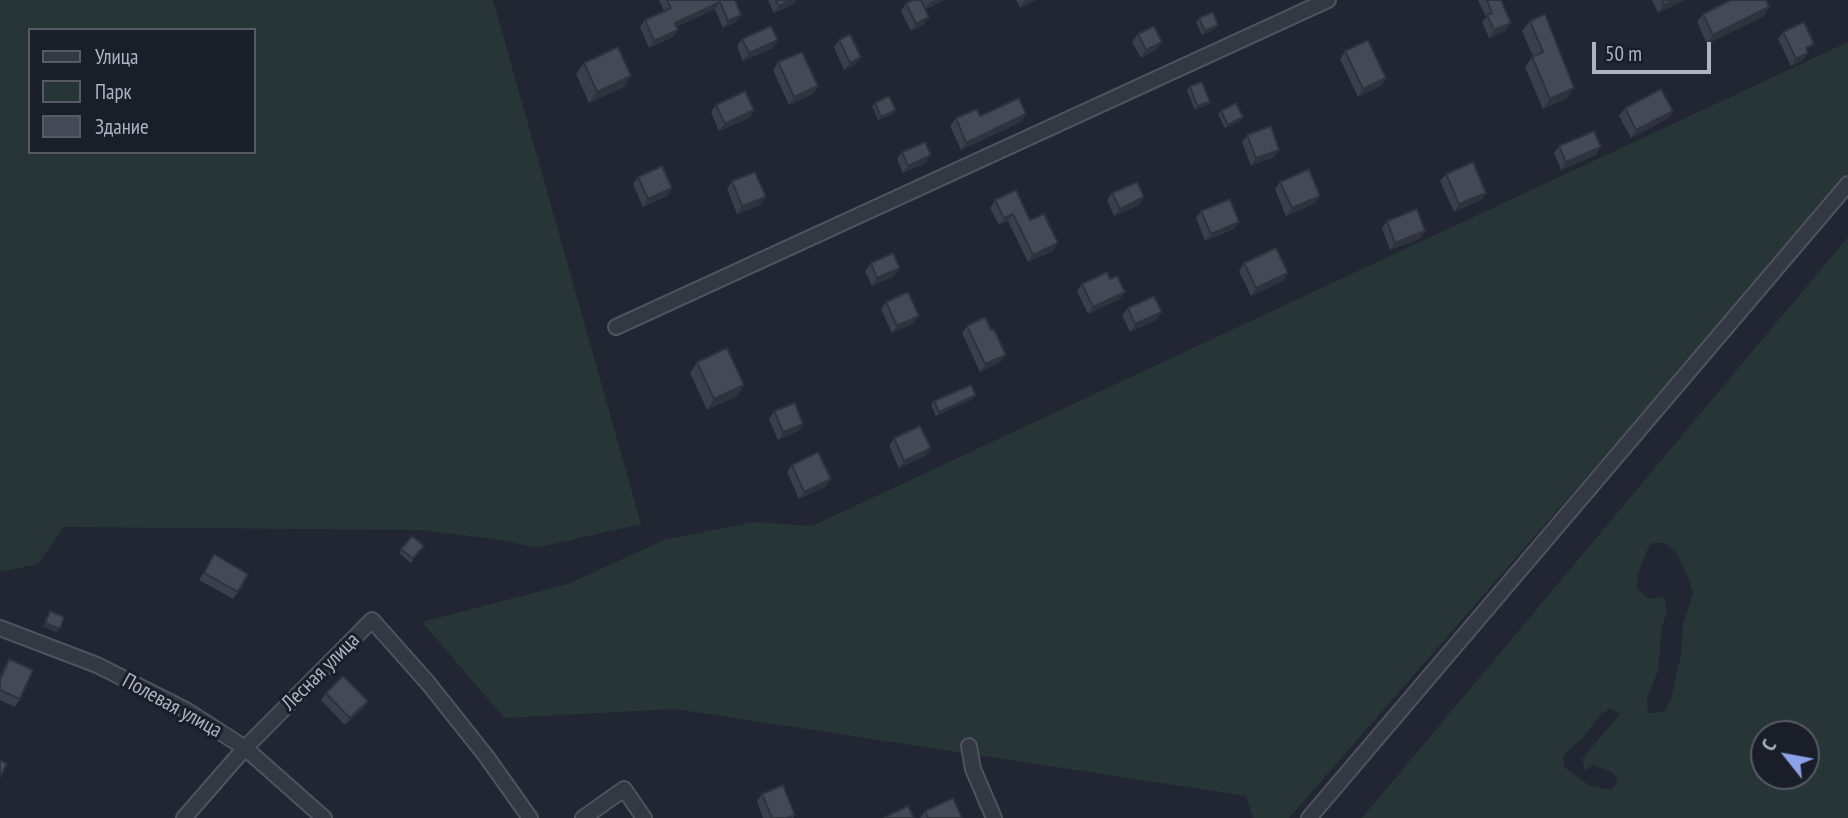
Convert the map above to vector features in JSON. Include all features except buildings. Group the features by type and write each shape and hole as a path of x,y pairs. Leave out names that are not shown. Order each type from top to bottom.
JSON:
{"street":[{"path":"615,327 1328,0"},
{"path":"1309,818 1848,184"},
{"name":"Лесная улица","path":"184,818 245,748 372,620 461,725 530,818"},
{"name":"Полевая улица","path":"0,628 97,665 186,710 245,748 324,818"},
{"path":"970,746 973,769 994,818"},
{"path":"583,818 624,789 644,818"}],"green space":[{"path":"0,0 493,0 641,524 536,548 501,540 420,530 64,527 38,564 0,572"},
{"path":"1848,42 1848,177 1289,818 1253,818 1246,796 675,709 504,718 422,622 568,584 664,540 754,522 812,526"},
{"path":"1848,237 1848,818 1362,818","holes":["1652,543 1665,543 1676,552 1693,594 1683,624 1681,654 1671,699 1664,712 1648,713 1647,698 1658,671 1662,626 1667,612 1664,596 1648,599 1637,588 1638,574","1611,709 1620,714 1582,759 1585,771 1593,765 1612,772 1618,781 1612,790 1591,786 1581,780 1564,767 1563,756 1584,736 1602,713"]}]}
